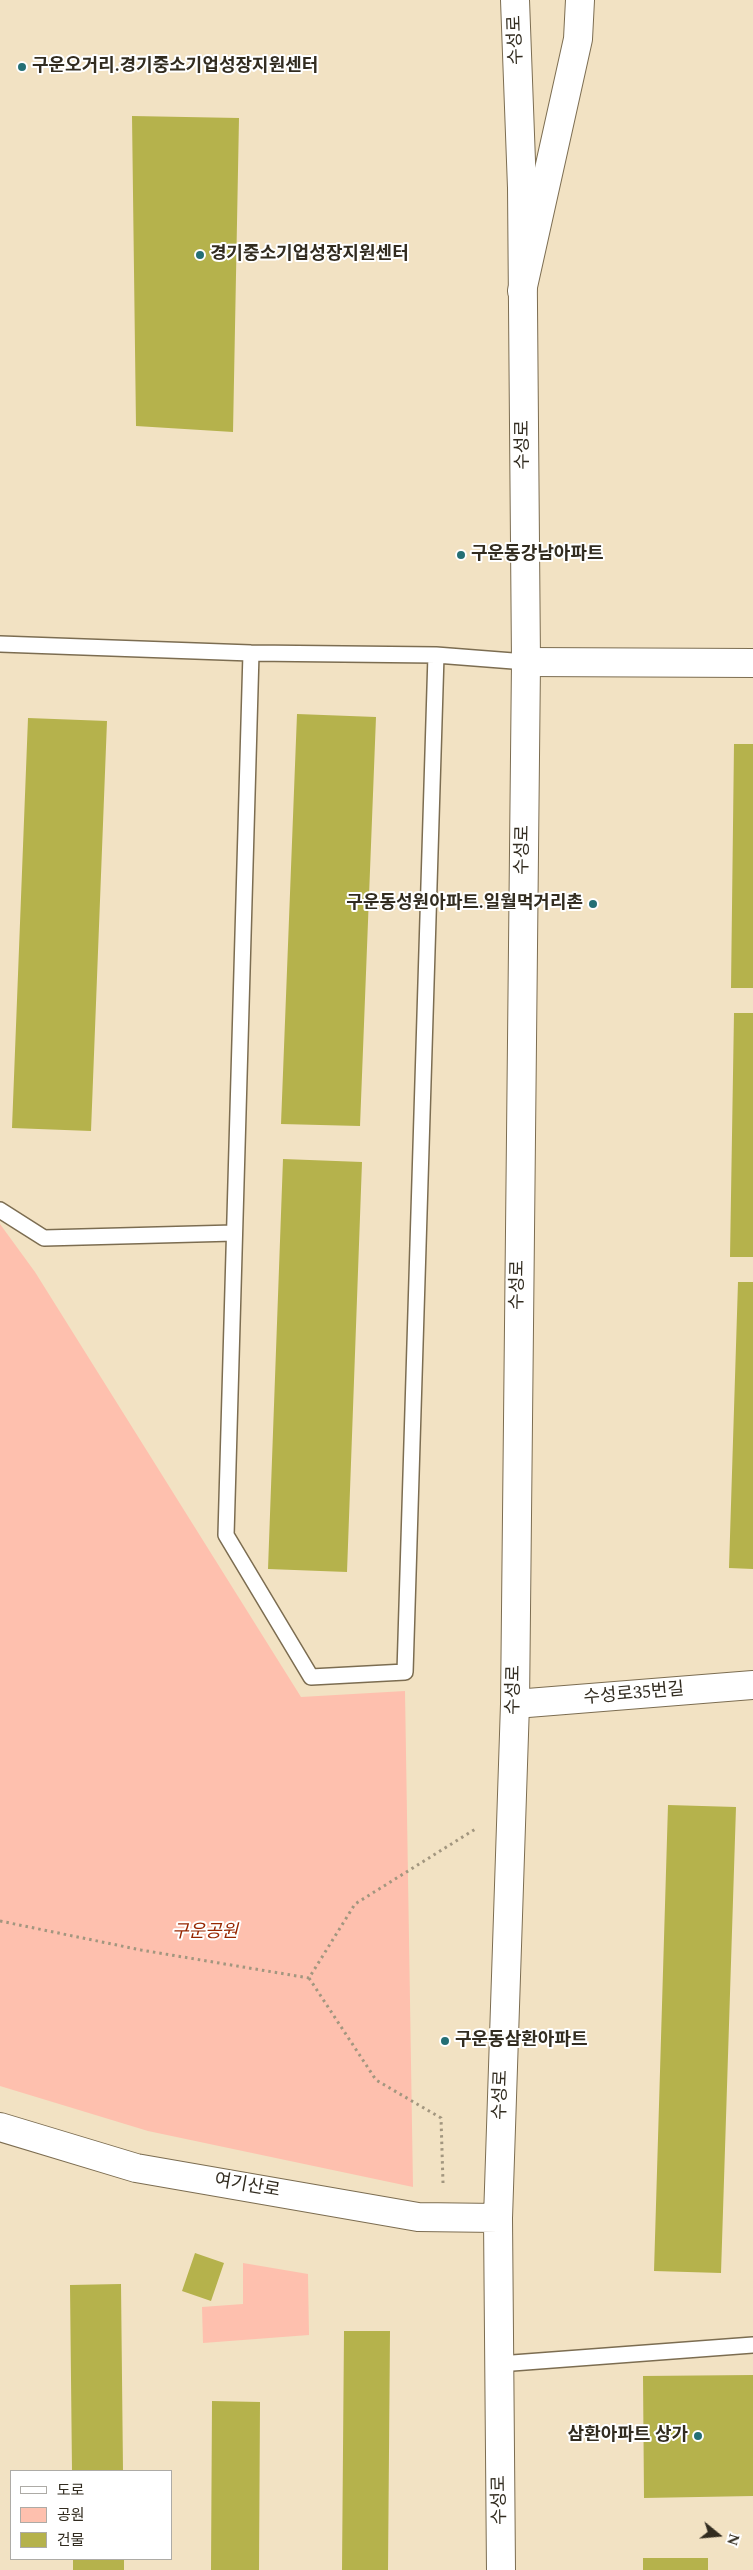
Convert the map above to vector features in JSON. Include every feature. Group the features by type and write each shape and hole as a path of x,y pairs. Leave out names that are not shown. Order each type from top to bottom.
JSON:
{"street":[{"name":"수성로","path":"502,2570 498,2218 515,1704 526,662 522,188 515,0"},
{"path":"522,291 578,39 580,0"},
{"path":"526,662 753,662"},
{"name":"수성로35번길","path":"515,1704 753,1685"},
{"name":"여기산로","path":"0,2127 136,2168 418,2217 498,2218"}],"lane":[{"path":"0,644 251,652 436,655 526,662"},
{"path":"251,652 226,1535 311,1677 405,1672 436,655"},
{"path":"0,1210 44,1238 234,1233"},
{"path":"499,2364 753,2345"}],"path":[{"path":"309,1978 355,1904 511,1806"},
{"path":"0,1921 142,1950 309,1978 376,2080 441,2118 445,2217"}],"green space":[{"name":"구운공원","path":"0,1224 35,1272 301,1697 405,1691 413,2187 148,2131 0,2086"},
{"path":"243,2263 308,2274 309,2335 203,2343 202,2307 243,2304"}],"building":[{"name":"경기중소기업성장지원센터","path":"132,116 239,118 233,432 136,426"},
{"path":"297,714 376,717 360,1126 281,1124"},
{"path":"28,718 107,721 91,1131 12,1128"},
{"path":"734,744 753,744 753,988 731,988"},
{"path":"734,1013 753,1013 753,1257 730,1257"},
{"path":"283,1159 362,1162 347,1572 268,1569"},
{"path":"738,1282 753,1282 753,1569 729,1568"},
{"path":"668,1805 736,1807 721,2273 654,2271"},
{"path":"195,2253 224,2263 211,2301 182,2291"},
{"path":"121,2284 123,2470 72,2470 70,2285"},
{"path":"344,2331 390,2331 388,2570 342,2570"},
{"name":"삼환아파트 상가","path":"753,2375 753,2496 644,2498 643,2376"},
{"path":"212,2401 260,2402 259,2570 211,2570"},
{"path":"643,2558 708,2558 708,2570 643,2570"},
{"path":"73,2560 124,2560 124,2570 73,2570"}],"place":[{"name":"구운오거리.경기중소기업성장지원센터","path":"22,67"},
{"name":"경기중소기업성장지원센터","path":"200,255"},
{"name":"구운동강남아파트","path":"461,555"},
{"name":"구운동성원아파트.일월먹거리촌","path":"593,904"},
{"name":"구운동삼환아파트","path":"445,2041"},
{"name":"삼환아파트 상가","path":"698,2436"}]}
